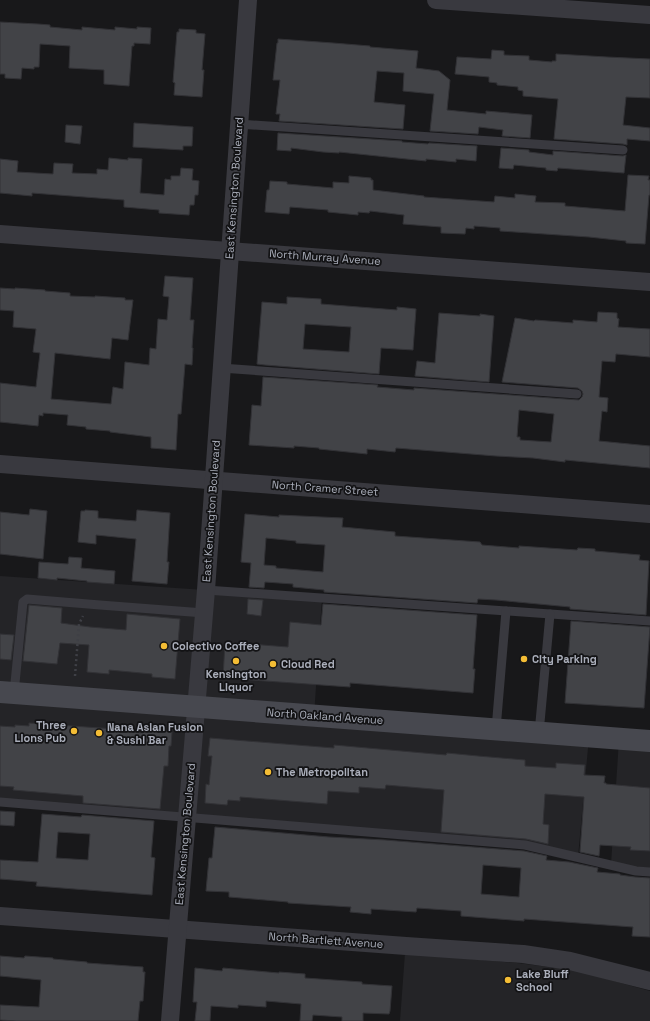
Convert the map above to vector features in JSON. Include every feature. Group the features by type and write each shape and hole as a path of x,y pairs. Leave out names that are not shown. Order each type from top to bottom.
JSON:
{"main road":[{"name":"North Oakland Avenue","path":"7,693 650,741"}],"street":[{"name":"East Kensington Boulevard","path":"170,1021 206,590 229,250 248,0"},
{"path":"436,0 650,15"},
{"name":"North Murray Avenue","path":"0,234 650,282"},
{"name":"North Cramer Street","path":"0,464 650,514"},
{"name":"North Bartlett Avenue","path":"0,916 523,954 570,962 650,981"}],"lane":[{"path":"239,124 623,150"},
{"path":"221,368 577,394"},
{"path":"206,590 650,621"},
{"path":"7,693 22,602 26,599 204,613"},
{"path":"496,729 506,611"},
{"path":"539,733 550,614"},
{"path":"0,802 526,845 636,871 650,872"}],"path":[{"path":"75,676 79,624"}],"shaded area":[{"path":"0,576 322,598 314,716 589,737 578,857 525,845 0,802"},
{"path":"619,739 650,741 650,872 611,865"},
{"name":"Lake Bluff School","path":"405,953 517,963 574,970 650,991 650,1021 400,1021"}],"building":[{"path":"0,22 50,25 50,27 82,30 82,27 115,30 115,27 137,29 137,27 151,28 150,44 134,43 134,46 132,46 129,86 104,84 104,70 69,68 70,46 40,44 39,67 34,67 34,69 22,68 21,79 5,78 5,74 0,74"},
{"path":"179,29 196,30 196,33 205,34 202,70 204,70 202,97 174,95 175,83 173,82 177,32 179,32"},
{"path":"278,39 418,51 416,68 439,71 450,80 447,110 486,114 486,111 532,115 530,138 502,136 503,130 479,127 478,134 430,131 434,94 403,91 404,73 377,71 374,102 405,105 403,129 279,121 280,114 276,114 280,80 273,80"},
{"path":"492,50 504,51 504,55 529,56 529,60 552,62 556,61 556,54 650,59 650,98 626,97 623,125 650,128 650,141 627,139 627,145 554,139 558,99 523,96 523,91 518,90 518,87 497,85 497,83 489,82 489,77 455,74 457,57 491,59"},
{"path":"134,123 193,127 192,146 183,146 183,150 133,147"},
{"path":"66,125 82,126 80,144 65,142"},
{"path":"278,133 477,146 476,161 456,159 456,162 426,159 426,161 291,148 291,151 277,150"},
{"path":"501,148 529,150 529,152 553,155 553,151 626,155 624,173 558,168 557,171 546,170 546,168 514,165 513,169 499,168"},
{"path":"109,158 128,160 128,158 142,159 140,193 164,195 165,179 171,180 171,176 180,176 181,168 193,169 192,180 199,181 198,195 195,195 194,205 190,205 189,215 159,213 159,210 124,207 124,200 32,193 32,196 0,193 0,159 18,161 17,172 53,174 54,163 73,164 72,173 97,174 97,169 108,170"},
{"path":"628,175 649,176 648,180 650,180 645,244 626,243 626,241 589,237 500,231 500,228 474,226 474,229 466,228 465,234 441,233 441,227 403,224 404,215 370,211 369,213 358,212 358,215 328,212 328,210 290,207 289,214 265,212 267,190 269,190 270,181 333,188 333,182 349,183 349,176 371,178 371,180 373,180 373,190 424,197 494,202 495,196 515,198 515,194 536,196 535,202 565,203 565,206 625,211"},
{"path":"165,276 193,278 190,320 194,320 192,365 185,364 181,414 178,414 176,450 151,448 151,437 86,429 86,427 67,425 68,415 43,413 43,416 39,415 38,426 0,422 0,383 36,387 40,353 33,352 36,329 13,327 14,311 0,310 0,288 45,290 70,293 70,296 95,296 133,300 128,340 112,338 110,359 55,353 51,399 111,404 113,387 123,389 125,362 149,365 150,348 156,349 158,319 167,320 169,297 163,296"},
{"path":"287,297 321,299 321,304 397,310 397,307 416,309 413,350 381,348 379,374 257,364 262,302 287,304","holes":["305,324 351,327 349,352 303,349"]},
{"path":"598,312 617,313 617,318 619,319 618,327 650,329 650,357 616,354 615,362 602,361 599,397 608,398 607,412 602,411 599,441 650,446 650,468 565,460 565,462 533,458 396,448 395,452 367,449 367,454 294,446 294,448 249,445 252,405 261,406 263,377 378,385 377,387 414,390 414,388 579,400 583,394 578,388 502,382 515,318 534,321 573,323 573,320 597,322","holes":["519,410 554,414 551,442 520,440 520,437 517,437"]},
{"path":"439,313 480,316 480,314 494,316 489,382 415,376 417,361 435,363"},
{"path":"30,509 47,511 43,559 0,554 0,512 29,515"},
{"path":"137,510 170,513 167,584 132,581 136,539 96,535 96,544 78,542 81,511 98,511 98,518 136,521"},
{"path":"245,514 279,517 279,515 343,518 342,527 395,532 395,536 480,542 482,545 519,548 519,546 577,550 578,548 595,549 595,551 640,555 639,560 649,561 646,615 570,609 570,607 496,600 478,599 477,603 324,592 324,590 293,587 293,584 265,582 264,588 249,587 251,563 241,562","holes":["266,538 296,541 296,543 325,545 323,572 276,568 276,566 264,565"]},
{"path":"69,557 82,558 81,568 115,571 114,584 57,578 57,580 38,578 39,562 68,564"},
{"path":"248,599 263,600 261,616 247,614"},
{"path":"323,604 477,615 473,669 475,669 473,693 350,683 350,687 223,678 225,642 288,647 290,622 321,625"},
{"path":"29,605 62,608 61,623 90,627 126,630 127,614 180,619 175,679 152,677 152,674 109,670 109,674 87,672 89,645 60,643 57,664 23,661"},
{"path":"571,621 650,627 644,708 565,703"},
{"path":"0,634 14,635 11,660 0,659"},
{"path":"29,723 115,729 115,731 143,733 143,730 172,732 171,746 169,746 168,766 164,766 160,809 83,803 83,796 13,790 14,787 0,786 0,726 29,726"},
{"path":"210,738 334,748 334,745 446,755 447,753 525,760 525,766 556,768 556,763 585,765 584,775 605,776 604,783 606,784 650,788 650,851 630,850 631,847 600,845 599,856 580,852 584,797 545,794 543,824 549,825 548,844 526,839 441,832 444,790 386,785 385,789 359,787 359,793 328,791 327,804 240,797 240,801 228,800 227,805 205,803 206,784 209,785 212,756 208,756"},
{"path":"0,811 15,812 14,826 0,825"},
{"path":"42,814 81,817 82,815 154,821 151,857 155,858 152,895 36,886 37,882 0,879 0,860 38,862","holes":["58,832 90,834 88,860 56,858"]},
{"path":"215,827 524,851 547,856 546,860 569,862 598,868 597,872 650,878 650,937 632,936 633,927 461,916 461,911 417,908 416,912 371,909 371,914 350,912 351,907 229,897 229,892 206,891 209,858 212,858","holes":["483,865 521,868 519,897 481,894"]},
{"path":"0,956 53,958 87,963 143,967 143,972 145,972 143,1001 140,1001 138,1021 0,1020 0,1005 39,1007 41,980 0,976"},
{"path":"195,968 222,971 223,968 305,974 305,978 362,982 362,984 392,986 390,1011 389,1014 363,1013 363,1021 342,1021 342,1017 313,1015 312,1021 300,1021 301,1004 266,1001 266,1007 238,1005 238,1008 211,1006 210,1021 195,1021 197,1002 193,1002"}],"place":[{"name":"Colectivo Coffee","path":"164,646"},
{"name":"City Parking","path":"524,659"},
{"name":"Kensington Liquor","path":"236,661"},
{"name":"Cloud Red","path":"273,664"},
{"name":"Three Lions Pub","path":"74,731"},
{"name":"Nana Asian Fusion & Sushi Bar","path":"99,733"},
{"name":"The Metropolitan","path":"268,772"},
{"name":"Lake Bluff School","path":"508,980"}]}
